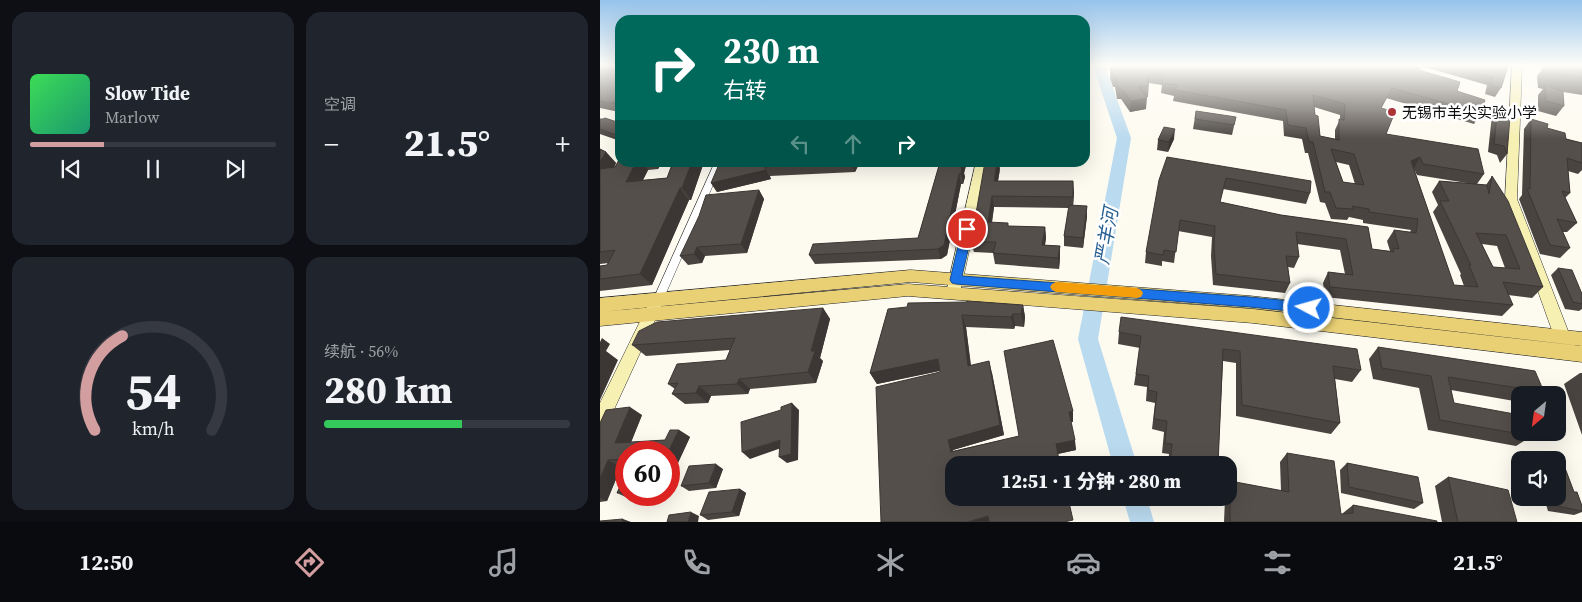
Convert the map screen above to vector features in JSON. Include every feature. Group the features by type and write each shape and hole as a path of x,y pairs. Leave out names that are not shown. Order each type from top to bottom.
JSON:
{"main road":[{"path":"600,305 911,276 955,286 1134,300 1253,316 1582,354"},
{"path":"600,319 955,286"},
{"path":"1134,300 1250,302 1582,339"}],"street":[{"path":"1516,90 1511,199 1562,336"},
{"path":"600,421 658,300 717,167"},
{"path":"955,286 981,167"}],"building":[{"path":"600,90 615,90 615,101 612,103 600,101"},
{"path":"1123,90 1141,90 1147,98 1131,101"},
{"path":"1177,90 1391,90 1381,108 1395,112 1386,134 1478,149 1484,174 1423,164 1420,157 1411,161 1454,285 1478,287 1469,265 1471,265 1440,201 1449,201 1439,181 1487,185 1489,194 1492,176 1508,201 1543,287 1503,282 1513,305 1330,287 1328,272 1353,275 1346,239 1296,232 1299,257 1286,256 1290,283 1216,274 1215,226 1180,220 1176,252 1164,250 1163,255 1146,252 1159,180 1167,157 1311,181 1310,193 1226,178 1220,202 1281,215 1368,227 1372,249 1394,252 1393,248 1399,249 1394,230 1416,233 1418,219 1369,212 1369,209 1352,206 1353,209 1336,208 1330,192 1325,192 1313,142 1309,142 1306,128 1288,125 1286,110","holes":["1313,95 1345,104 1344,120 1339,119 1339,140 1320,136","1331,149 1354,154 1364,185 1343,182","1476,233 1506,235 1520,269 1493,267"]},
{"path":"1400,90 1457,90 1485,100 1481,113"},
{"path":"1545,90 1563,92 1564,106 1546,101"},
{"path":"1498,106 1509,109 1507,154 1504,146 1494,144"},
{"path":"1196,111 1236,117 1234,125 1195,119"},
{"path":"600,119 615,121 615,135 600,129"},
{"path":"1531,119 1548,124 1547,128 1565,133 1566,139 1582,143 1582,163 1567,158 1570,193 1562,191 1577,223 1557,219 1570,248 1550,245 1527,189 1530,189"},
{"path":"1164,127 1175,129 1169,142 1158,140"},
{"path":"600,149 606,152 600,162"},
{"path":"634,167 626,182 667,178 671,167 690,167 682,188 680,188 640,274 600,279 600,266 607,265 615,250 600,252 600,169"},
{"path":"718,167 764,167 766,170 711,183"},
{"path":"939,167 962,167 944,245 938,249 809,255 813,244 918,238"},
{"path":"984,167 996,167 994,181 1073,181 1073,197 992,196 988,222 1008,223 1008,226 1045,227 1042,245 1060,246 1058,258 993,253 996,242 971,242"},
{"path":"759,190 741,244 697,247 694,254 680,256 699,216 706,195"},
{"path":"1069,205 1087,206 1083,238 1064,236"},
{"path":"1558,268 1572,270 1582,294 1582,304 1573,302"},
{"path":"966,302 1023,305 1021,314 1013,314 1011,317 962,315 968,366 989,361 1000,425 948,440 951,452 1019,436 1004,351 1053,340 1073,411 1069,412 1075,440 1056,444 1058,456 945,456 945,506 1070,506 1073,520 1064,522 989,522 988,516 967,522 881,522 876,387 940,372 938,359 870,373 888,309 907,307 908,303"},
{"path":"823,308 811,351 815,351 808,372 739,379 737,384 699,386 696,393 672,394 678,383 668,384 677,364 726,360 735,338 632,345 639,331 657,322"},
{"path":"1121,317 1357,349 1361,370 1333,366 1340,423 1242,405 1240,351 1223,349 1218,456 1171,456 1172,444 1165,443 1167,421 1154,419 1157,392 1148,390 1149,376 1136,374 1141,336 1119,332"},
{"path":"1378,347 1535,371 1541,386 1511,387 1448,377 1454,403 1511,413 1511,432 1440,420 1431,376 1382,368"},
{"path":"792,403 791,454 779,457 780,440 742,452 741,422 781,410 781,407"},
{"path":"630,407 615,441 615,460 608,460 600,479 600,423 606,410"},
{"path":"670,430 679,430 674,441 648,441 665,440"},
{"path":"1287,453 1334,461 1341,514 1353,513 1353,505 1437,522 1230,522 1230,506 1237,506 1237,482 1289,492"},
{"path":"1347,463 1418,477 1423,503 1349,487"},
{"path":"716,464 709,483 681,486 689,466"},
{"path":"1566,471 1574,492 1577,492 1582,511 1557,506 1566,506"},
{"path":"1448,477 1508,490 1517,522 1458,522"},
{"path":"740,489 732,512 700,515 709,492"},
{"path":"691,512 688,522 667,522 669,515"},
{"path":"623,519 622,522 600,522 600,521"}],"waterway":[{"name":"严羊河","path":"1107,90 1124,138 1088,339 1122,456"},
{"name":"严羊河","path":"1137,506 1142,522"}],"slow traffic":[{"path":"1056,287 1137,293"}],"place":[{"name":"无锡市羊尖实验小学","path":"1392,112"}],"route":[{"path":"967,229 956,280 1309,308"}]}
